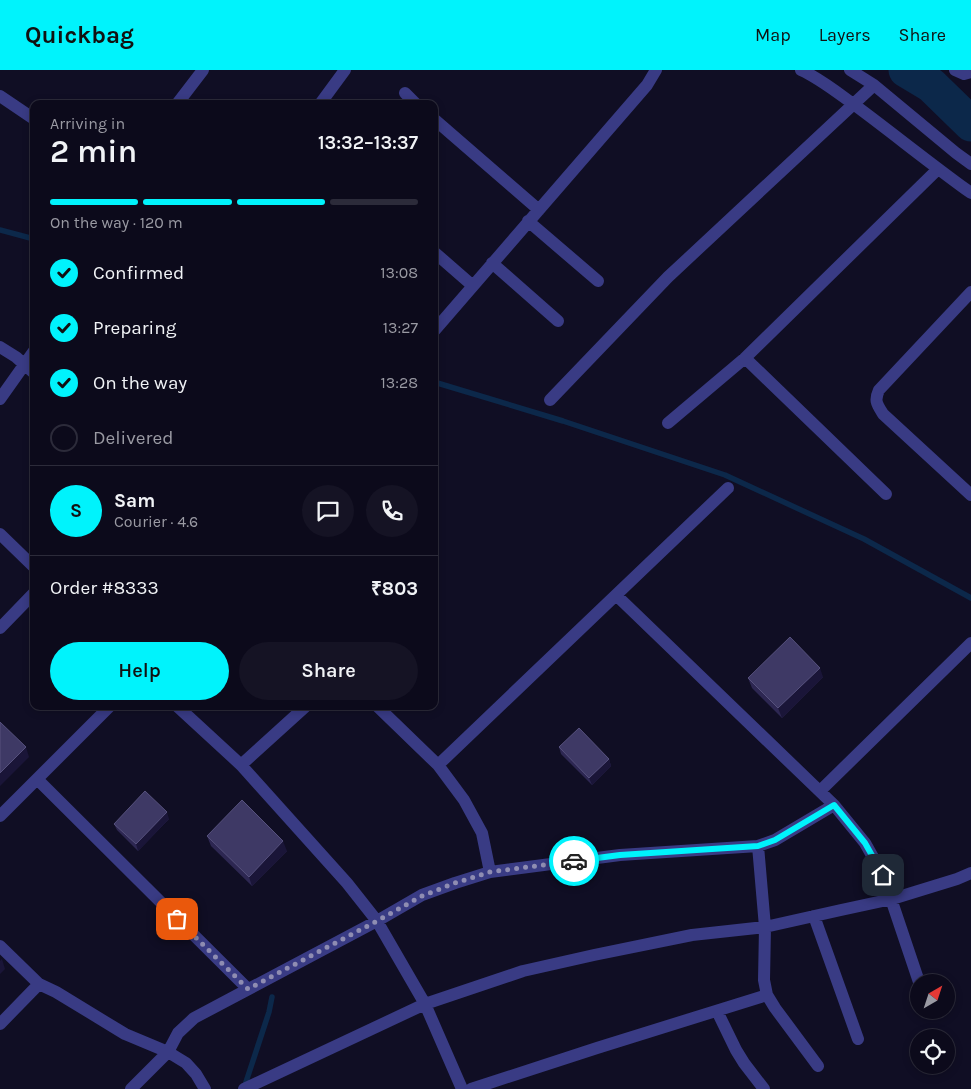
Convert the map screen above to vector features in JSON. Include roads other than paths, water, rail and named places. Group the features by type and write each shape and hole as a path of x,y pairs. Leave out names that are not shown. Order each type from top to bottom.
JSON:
{"street":[{"path":"180,100 204,70"},
{"path":"323,100 345,70"},
{"path":"438,326 647,85 656,70"},
{"path":"801,70 811,74 853,104 971,193"},
{"path":"850,70 874,85 956,154 971,164"},
{"path":"955,70 964,74 971,72"},
{"path":"550,400 668,277 874,85"},
{"path":"404,94 411,100"},
{"path":"0,96 30,116"},
{"path":"438,122 539,210"},
{"path":"668,423 745,358 938,169"},
{"path":"528,221 598,281"},
{"path":"438,256 472,286"},
{"path":"492,264 558,321"},
{"path":"971,292 879,390 876,397 877,405 883,414 971,495"},
{"path":"0,347 29,369 0,399"},
{"path":"745,358 886,494"},
{"path":"438,764 728,488"},
{"path":"0,534 30,563"},
{"path":"616,595 820,791 865,843 883,875 916,974"},
{"path":"0,628 30,597"},
{"path":"820,791 971,643"},
{"path":"0,816 106,710"},
{"path":"182,710 241,765 347,882 377,921 425,1004 462,1089"},
{"path":"241,765 302,710"},
{"path":"380,710 438,764 464,800 482,832 490,872"},
{"path":"37,779 248,989"},
{"path":"130,1089 168,1052 178,1033 194,1018 422,896 490,872 620,855 758,846 775,840 834,805"},
{"path":"758,846 765,927 764,980 767,995 818,1066"},
{"path":"244,1089 425,1004 523,971 692,935 765,927 892,899 971,873"},
{"path":"814,916 858,1039"},
{"path":"0,946 39,984 56,992 125,1034 168,1052 186,1063 196,1074 205,1089"},
{"path":"0,1024 39,984"},
{"path":"472,1089 767,995"},
{"path":"717,1011 744,1064 764,1089"}],"waterway":[{"path":"906,70 931,85 971,124"},
{"path":"0,230 30,238"},
{"path":"438,383 563,421 725,475 864,539 971,598"},
{"path":"244,1088 269,1012 272,997"}]}
